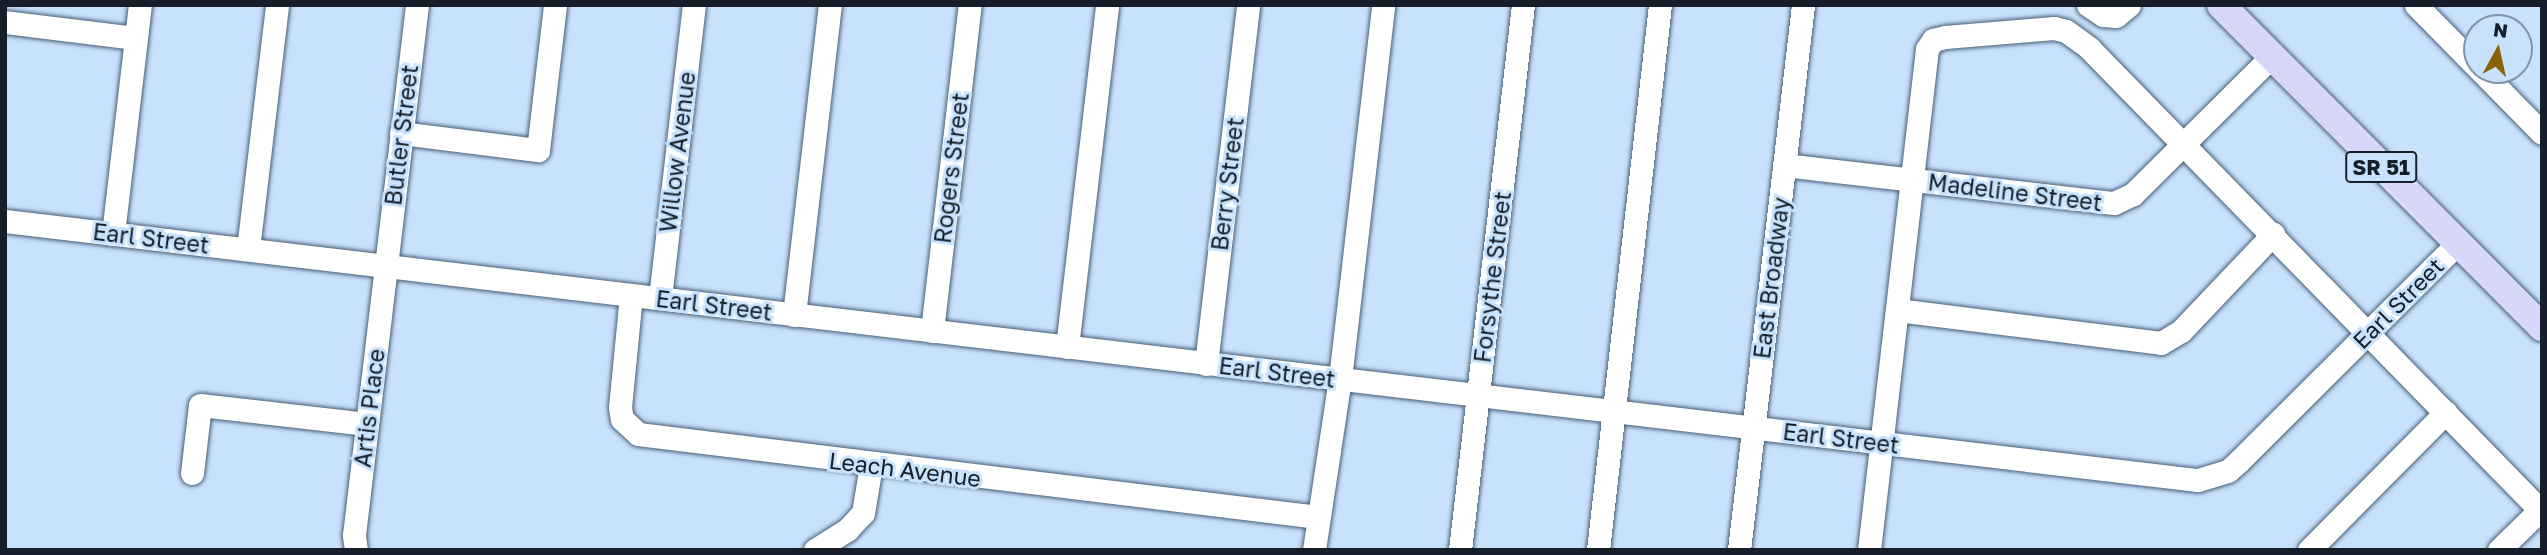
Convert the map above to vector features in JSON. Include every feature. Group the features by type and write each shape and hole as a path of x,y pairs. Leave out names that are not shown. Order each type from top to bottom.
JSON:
{"main road":[{"name":"SR 51","path":"2221,5 2542,327"}],"street":[{"path":"7,5 5,22 136,38"},
{"path":"113,234 140,5"},
{"path":"248,249 277,5"},
{"name":"Butler Street","path":"386,265 417,5"},
{"path":"401,133 538,150 555,5"},
{"name":"Willow Avenue","path":"660,299 694,5"},
{"path":"794,315 830,5"},
{"name":"Rogers Street","path":"932,331 970,5"},
{"path":"1067,347 1107,5"},
{"name":"Berry Street","path":"1206,364 1248,5"},
{"path":"1314,550 1340,379 1383,5"},
{"name":"Forsythe Street","path":"1460,550 1523,5"},
{"path":"1598,550 1660,5"},
{"name":"East Broadway","path":"1739,550 1803,5"},
{"path":"2088,5 2103,15 2116,16 2129,5"},
{"path":"2416,5 2463,54"},
{"path":"1869,550 1927,49 1933,40 1945,37 2066,30 2273,234 2541,509 2500,550"},
{"name":"Madeline Street","path":"1784,164 2113,203 2133,194 2272,56"},
{"path":"2493,84 2542,133"},
{"name":"Earl Street","path":"5,221 2198,480 2214,478 2239,461 2457,244"},
{"path":"1897,310 2161,343 2181,331 2273,234"},
{"name":"Artis Place","path":"356,550 354,535 386,265"},
{"name":"Leach Avenue","path":"631,295 620,407 630,428 667,440 1318,517"},
{"path":"192,473 200,405 367,424"},
{"path":"2309,550 2446,412"},
{"path":"815,550 847,530 863,513 871,465"}]}
